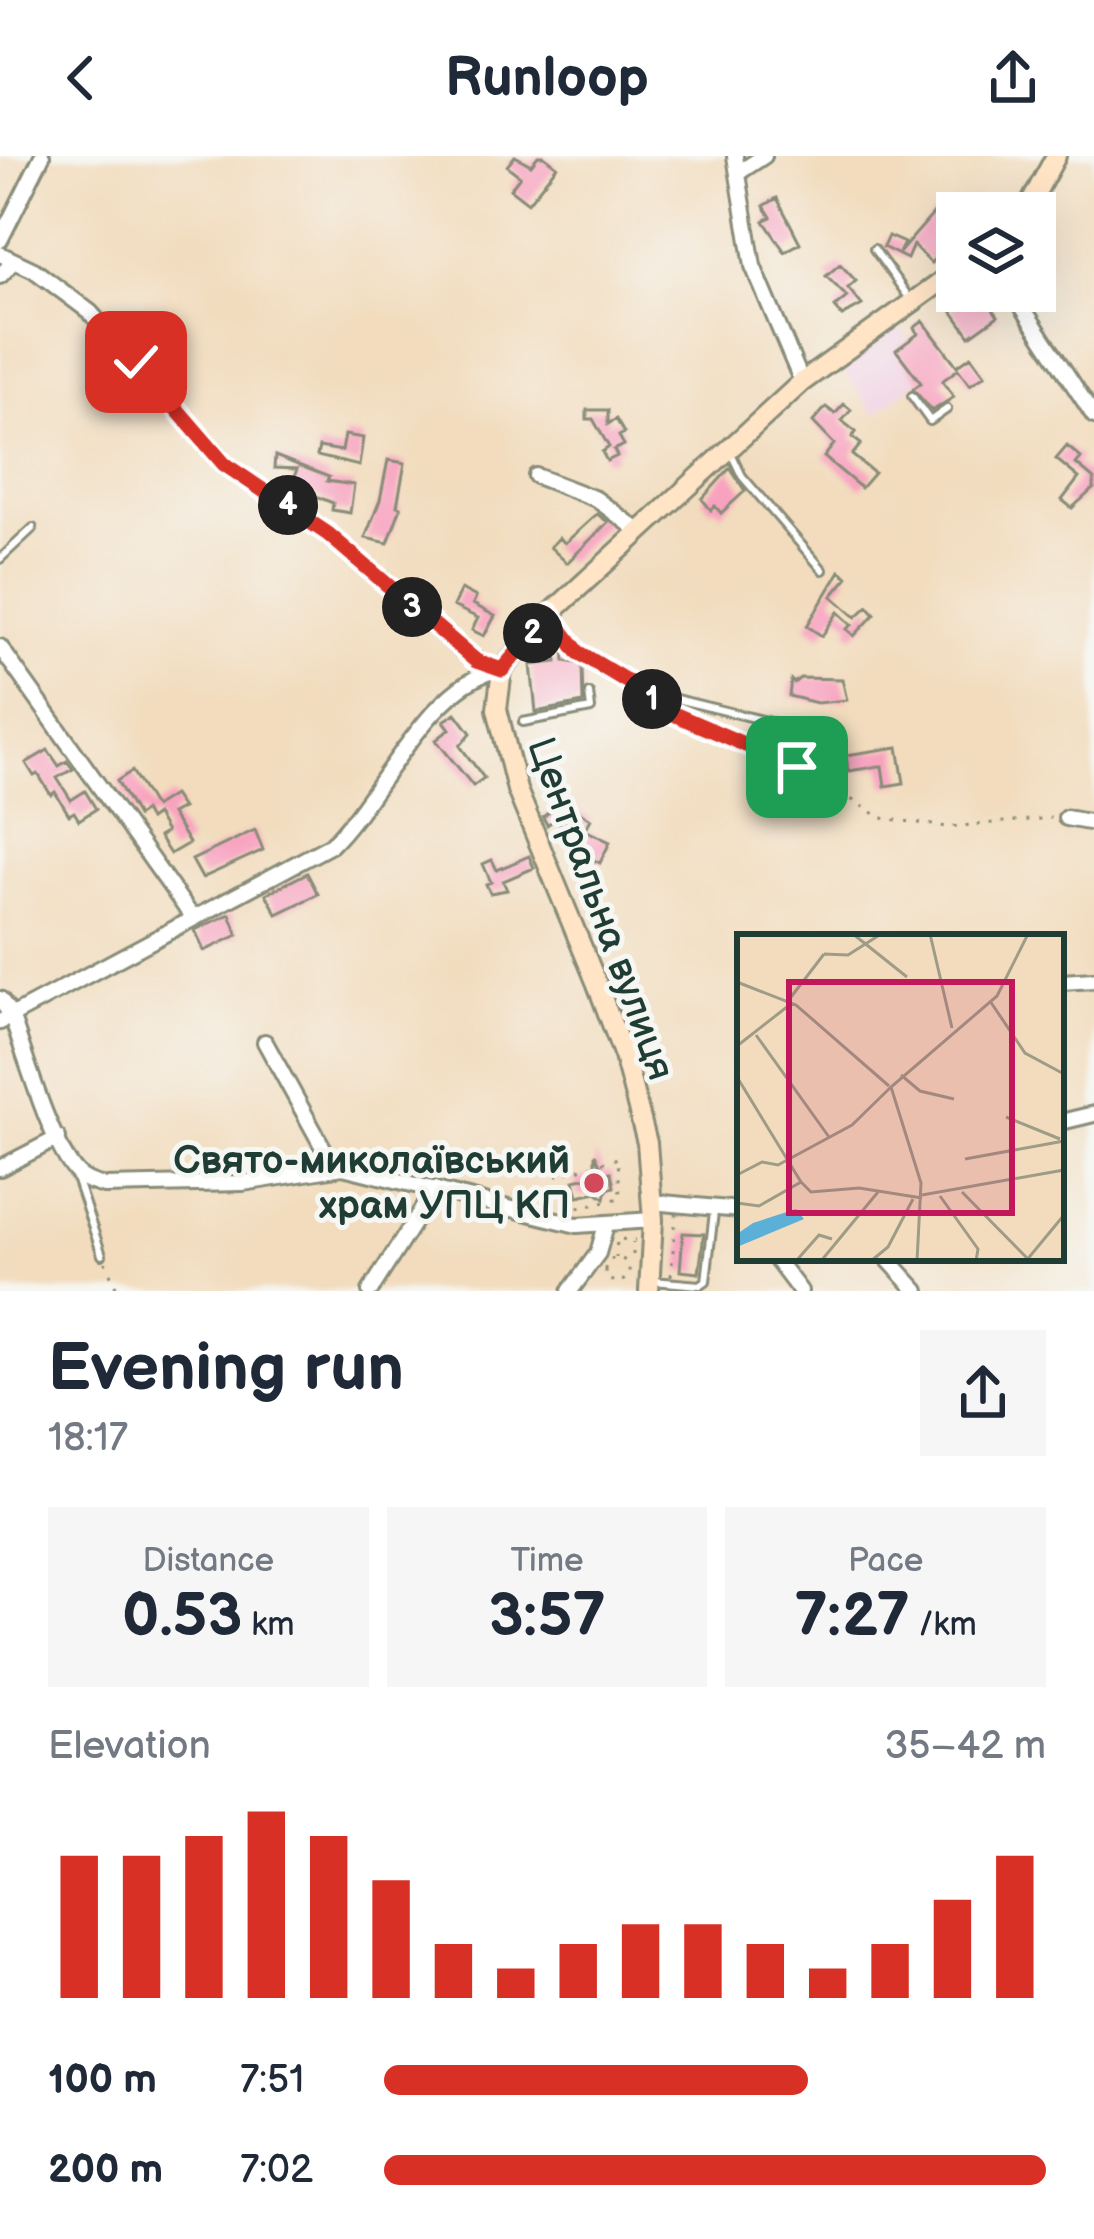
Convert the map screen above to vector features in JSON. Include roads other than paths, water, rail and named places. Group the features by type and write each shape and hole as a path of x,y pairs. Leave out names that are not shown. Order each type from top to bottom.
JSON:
{"street":[{"path":"0,239 43,156"},
{"path":"735,156 753,266 802,382"},
{"path":"738,173 764,156"},
{"path":"1036,192 1056,156"},
{"path":"0,276 7,257 34,270 90,312 224,464 328,534 463,652 497,670"},
{"path":"6,1018 331,845 351,825 428,719 460,690 497,670 550,614 802,382 936,285"},
{"path":"1026,312 1094,416"},
{"path":"536,476 596,499 639,531"},
{"path":"0,647 193,918"},
{"name":"Центральна вулиця","path":"497,670 497,709 517,790 624,1056 646,1143 652,1211 649,1286"},
{"path":"1066,818 1094,823"},
{"path":"1064,982 1094,980"},
{"path":"0,999 58,1138 74,1171 86,1180 104,1186 243,1183 344,1167"},
{"path":"265,1042 326,1154 344,1167 578,1225 606,1225 676,1204 737,1210"},
{"path":"1064,1121 1094,1114"},
{"path":"0,1168 58,1138"},
{"path":"370,1291 435,1189"},
{"path":"570,1291 598,1253 606,1225"},
{"path":"777,1261 800,1291"},
{"path":"890,1261 917,1291"}],"lane":[{"path":"874,249 912,302"},
{"path":"912,396 930,421 947,409"},
{"path":"729,447 742,476 824,570"},
{"path":"0,559 34,528"},
{"path":"550,614 578,652 643,691 662,709 824,783"},
{"path":"643,691 808,731"},
{"path":"523,722 591,709 590,693"},
{"path":"74,1171 102,1255"},
{"path":"649,1286 706,1281 714,1207"}],"place":[{"name":"Свято-миколаївський храм УПЦ КП","path":"594,1183"}]}
